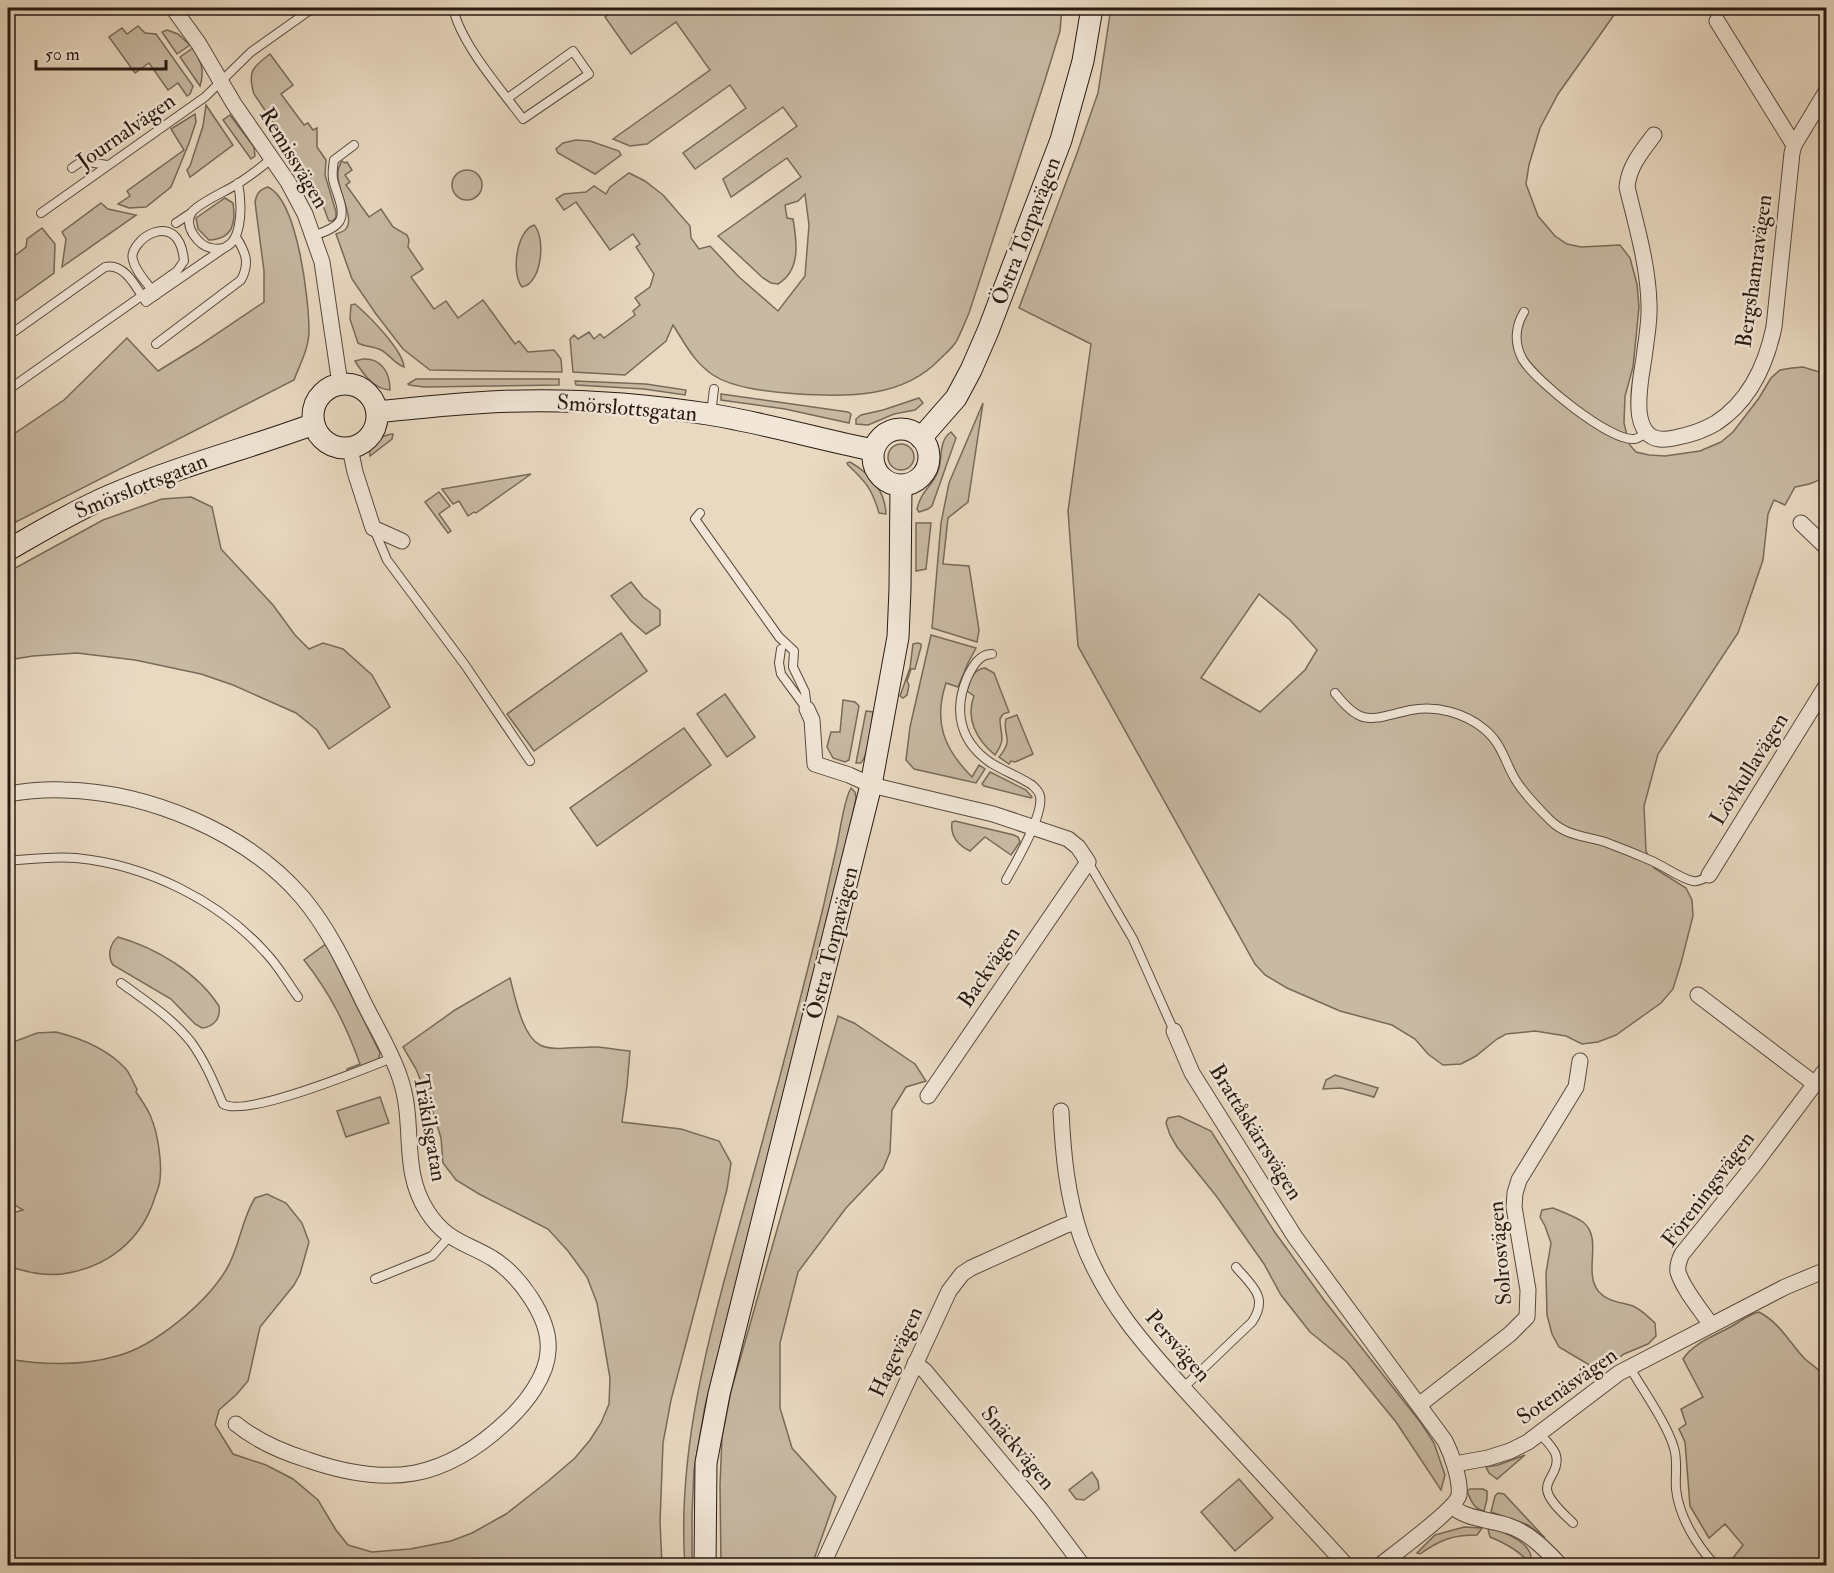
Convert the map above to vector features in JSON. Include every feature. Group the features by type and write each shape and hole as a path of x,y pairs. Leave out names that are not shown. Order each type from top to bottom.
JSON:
{"street":[{"name":"Remissvägen","path":"173,8 199,44 234,104 298,198 322,262 328,290 340,384"},
{"name":"Östra Torpavägen","path":"921,438 956,398 988,332 1061,140 1083,61 1092,8"},
{"path":"1717,21 1794,145"},
{"name":"Bergshamravägen","path":"1647,432 1658,438 1668,439 1707,428 1732,410 1760,374 1769,351 1774,327 1792,153 1794,145 1827,92"},
{"path":"1647,432 1639,416 1637,402 1648,329 1648,283 1627,187 1631,167 1654,135"},
{"path":"340,384 361,389 372,399 377,412 377,421 370,436 365,442 350,448 327,443 314,424 314,409 321,395 326,390 340,384"},
{"name":"Smörslottsgatan","path":"377,412 489,402 569,401 636,406 711,415 873,450"},
{"name":"Smörslottsgatan","path":"8,550 61,519 108,496 187,466 314,424"},
{"path":"894,430 911,431 921,438 928,449 929,462 919,479 914,483 901,486 881,478 873,465 873,450 883,435 894,430"},
{"path":"350,448 365,508 373,528 402,541"},
{"name":"Östra Torpavägen","path":"705,1566 705,1463 719,1394 871,785 898,637 902,542 901,486"},
{"path":"1800,523 1827,547"},
{"name":"Lövkullavägen","path":"1709,875 1827,686"},
{"path":"807,709 812,720 815,764 871,785"},
{"name":"Brattåskärrsvägen","path":"871,785 993,814 1032,826 1068,839 1078,847 1088,862"},
{"name":"Träkilsgatan","path":"8,794 63,790 114,795 163,809 213,828 240,844 286,880 312,911 341,956 392,1058 401,1080 408,1115 411,1172 418,1194 428,1212 440,1228 450,1236 493,1259 506,1270 527,1294 544,1321 549,1350 544,1369 526,1400 501,1427 469,1451 437,1467 419,1473 380,1477 342,1471 301,1458 261,1441 236,1424"},
{"name":"Backvägen","path":"928,1096 1088,862"},
{"path":"1698,995 1815,1084"},
{"name":"Brattåskärrsvägen","path":"1174,1031 1192,1073 1295,1237 1445,1441 1455,1464"},
{"name":"Solrosvägen","path":"1419,1405 1510,1334 1527,1317 1528,1290 1514,1207 1515,1193 1519,1180 1576,1087 1580,1061"},
{"name":"Föreningsvägen","path":"1711,1325 1680,1276 1678,1262 1827,1069"},
{"name":"Persvägen","path":"1061,1111 1064,1164 1076,1222 1092,1262 1113,1303 1137,1336 1183,1388 1347,1566"},
{"name":"Hagevägen","path":"822,1566 915,1363 950,1291 962,1274 1043,1235 1076,1222"},
{"name":"Sotenäsvägen","path":"1455,1464 1488,1458 1528,1442 1603,1384 1629,1368 1785,1287 1827,1270"},
{"name":"Snäckvägen","path":"915,1363 925,1371 1026,1493 1083,1566"},
{"path":"1379,1566 1452,1506 1459,1495 1455,1464"},
{"path":"1452,1506 1465,1514 1511,1526 1537,1542 1551,1562"}],"lane":[{"name":"Journalvägen","path":"41,213 205,97 251,52 313,8"},
{"path":"453,8 463,35 508,98 523,119 589,74 573,51 508,98"},
{"path":"313,236 334,226 341,219 342,212 332,168 334,160 354,145"},
{"path":"176,224 272,158"},
{"path":"72,168 82,160 107,165"},
{"path":"156,344 241,280 246,271 246,259 237,237 240,202 238,183"},
{"path":"191,213 188,221 190,229 194,236 207,247 215,249 230,244"},
{"path":"8,390 149,291 158,285 177,271 184,261 184,253 177,238 167,230 153,233 137,245 132,254 136,266 151,288 156,296"},
{"path":"8,336 105,267 117,267 123,271 146,302 237,237"},
{"path":"1524,312 1516,332 1518,346 1523,359 1536,377 1580,412 1620,436 1634,439 1647,432"},
{"path":"711,415 714,389"},
{"path":"700,513 695,519 778,637 794,651 793,667 796,678 805,692 807,709"},
{"path":"373,528 387,560 465,665 530,761"},
{"path":"781,650 779,663 781,674 807,709"},
{"path":"992,654 987,654 973,664 960,699 959,714 962,726 975,750 1003,770 1020,777 1036,789 1041,798 1027,844 1006,880"},
{"path":"1335,693 1352,712 1361,716 1380,718 1412,710 1430,709 1460,715 1485,730 1503,753 1515,779 1524,791 1561,830 1625,850 1696,882 1709,875"},
{"path":"8,861 74,858 98,861 124,866 169,883 234,922 267,953 298,997"},
{"name":"Brattåskärrsvägen","path":"1088,862 1133,939 1174,1031"},
{"path":"121,983 159,1009 192,1044 206,1067 223,1104 228,1107 243,1107 298,1093 392,1058"},
{"path":"375,1279 432,1256 450,1236"},
{"path":"1183,1388 1257,1316 1260,1297 1236,1267"},
{"path":"1629,1368 1669,1435 1675,1450 1680,1506 1696,1540 1716,1566"},
{"path":"1540,1434 1558,1459 1554,1473 1548,1482 1548,1492 1551,1499 1573,1524"}],"shaded area":[{"path":"618,8 1062,8 1060,31 969,313 956,342 940,359 925,372 909,381 874,392 836,395 766,391 732,384 713,375 695,358 673,325 666,341 625,375 573,372 570,339 574,335 578,339 589,332 594,339 600,334 604,338 635,315 633,311 640,305 635,298 650,287 654,274 636,247 640,244 633,234 610,250 576,202 564,210 556,199 564,194 586,192 594,186 606,194 610,187 629,173 645,181 663,195 690,226 691,238 699,249 710,246 739,277 778,311 805,276 809,225 805,194 798,201 785,205 787,218 793,219 796,255 791,271 778,284 763,278 718,236 801,177 787,158 731,197 723,179 797,126 783,107 695,169 683,153 746,108 730,85 647,144 630,146 613,139 710,70 676,22 631,54 605,17"},
{"path":"1111,8 1619,8 1558,94 1540,128 1526,184 1538,216 1555,236 1567,244 1581,247 1620,245 1630,258 1637,284 1639,307 1633,367 1625,396 1624,423 1629,444 1636,452 1649,455 1665,456 1700,451 1721,442 1733,432 1771,378 1780,370 1803,367 1826,374 1826,475 1815,482 1795,487 1785,505 1774,500 1768,514 1763,560 1738,633 1658,754 1644,806 1646,851 1654,868 1686,888 1692,900 1693,916 1673,989 1661,1003 1616,1035 1598,1042 1582,1044 1566,1036 1535,1031 1506,1034 1461,1064 1443,1065 1428,1054 1415,1039 1392,1025 1340,1011 1287,988 1265,975 1255,964 1078,646 1068,511 1091,344 1019,308 1098,93","holes":["1259,594 1290,620 1317,650 1305,670 1260,712 1201,678"]},
{"path":"138,26 145,33 156,34 193,86 190,94 187,96 178,83 168,90 149,63 135,73 109,37 122,28 127,34"},
{"path":"167,30 178,34 190,45 177,54 162,32"},
{"path":"193,48 201,66 200,86 180,57"},
{"path":"270,54 293,85 281,94 304,125 308,123 313,130 317,128 317,147 326,160 325,175 336,212 333,221 329,221 308,174 254,94 251,80 253,70"},
{"path":"206,105 233,145 190,177 187,170 203,126"},
{"path":"195,114 196,122 171,187 146,207 129,208 118,204 130,196 127,191 184,150 171,129"},
{"path":"230,115 254,147 255,156 251,159 223,120"},
{"path":"576,140 590,141 619,151 621,155 595,174 558,153 556,149 563,143"},
{"path":"342,161 347,162 352,170 345,175 350,182 346,185 369,217 381,209 393,227 407,235 408,247 423,269 411,277 434,309 446,301 458,318 483,300 515,344 519,341 528,352 554,350 561,359 562,372 430,370 403,349 352,279 336,234 345,230 348,224 338,179 338,169"},
{"path":"467,170 478,174 482,185 478,196 467,200 456,196 452,185 456,174"},
{"path":"268,187 278,196 287,211 300,253 304,276 309,337 294,380 8,526 8,438 64,400 127,338 158,371 264,302 264,271 255,202 259,192"},
{"path":"225,198 233,203 234,217 231,229 223,237 209,240 198,229 196,218"},
{"path":"101,203 108,209 136,215 62,267 66,239 62,232"},
{"path":"534,225 540,239 540,259 534,278 522,287 517,273 517,253 523,235"},
{"path":"42,228 55,244 54,273 8,306 8,261 26,247 27,239"},
{"path":"355,304 391,342 404,367 381,350 358,343 350,319 351,305"},
{"path":"363,359 375,361 383,367 390,383 390,390 379,387 365,376 355,361"},
{"path":"416,379 559,379 559,385 424,387 408,384"},
{"path":"575,381 646,384 686,390 685,395 644,389 576,385"},
{"path":"721,394 851,414 849,423 785,409 721,400"},
{"path":"919,398 923,403 915,410 894,414 868,425 856,424 856,419 861,415"},
{"path":"983,403 968,502 948,518 943,564 969,566 979,630 977,642 932,628 941,523 949,483"},
{"path":"951,432 956,438 932,506 919,512 917,509 919,503 936,476 944,440"},
{"path":"393,434 392,439 370,456 372,444"},
{"path":"901,444 910,448 914,457 910,466 901,470 892,466 888,457 892,448"},
{"path":"850,462 864,471 875,483 883,497 886,514 879,513 871,492 864,481 848,465 847,463"},
{"path":"531,474 476,513 468,516 459,501 453,504 442,489"},
{"path":"439,492 450,506 439,514 451,531 448,533 425,502"},
{"path":"191,497 212,507 221,549 273,605 295,635 309,649 323,643 343,649 372,675 390,707 329,749 317,730 296,713 233,685 201,674 135,660 77,653 8,660 8,572 103,520 162,499"},
{"path":"916,523 931,523 926,569 916,571"},
{"path":"631,582 643,597 660,610 660,625 646,634 631,621 611,596"},
{"path":"621,633 647,671 534,751 507,714"},
{"path":"931,635 976,648 958,687 946,683 942,697 941,722 948,745 962,767 972,777 979,765 985,769 976,783 914,769 906,760 910,727"},
{"path":"918,643 921,647 915,669 911,669 907,681 909,685 907,695 903,698 900,696 910,668 913,644"},
{"path":"985,668 994,673 1009,712 1003,714 1000,719 1002,740 995,755 983,743 974,728 971,713 974,696 967,691 975,673"},
{"path":"725,694 755,737 727,757 697,714"},
{"path":"843,700 855,702 859,706 849,760 845,762 833,758 827,747 831,732 840,732"},
{"path":"866,711 873,712 869,739 864,759 861,763 856,763"},
{"path":"1017,715 1033,754 1015,762 1011,761 1009,764 999,757 1007,741 1006,719"},
{"path":"684,728 711,765 597,846 570,808"},
{"path":"990,772 1026,790 1032,797 984,786 982,784"},
{"path":"851,788 856,798 848,837 705,1406 694,1470 692,1565 685,1566 686,1474 700,1381 710,1335 813,950 844,809"},
{"path":"952,822 1014,835 1020,842 1011,855 985,837 970,851 962,846 954,836"},
{"path":"118,937 161,955 199,982 219,1006 216,1021 202,1028 195,1024 171,999 113,965 110,950"},
{"path":"326,944 380,1053 378,1062 348,1074 347,1069 360,1064 355,1050 329,997 304,960"},
{"path":"510,978 524,1025 528,1033 540,1045 552,1048 597,1047 630,1051 622,1122 681,1129 719,1141 731,1163 727,1189 671,1400 663,1443 660,1522 662,1565 8,1565 8,1359 49,1363 90,1362 132,1351 163,1333 193,1309 217,1283 231,1261 250,1206 255,1198 267,1194 286,1203 302,1223 309,1242 300,1274 294,1285 260,1327 248,1381 219,1410 215,1425 233,1454 266,1465 293,1479 318,1500 348,1545 372,1552 410,1549 451,1541 472,1533 506,1514 575,1458 601,1423 609,1404 610,1378 597,1303 587,1277 548,1229 456,1180 443,1163 441,1138 430,1103 416,1069 403,1047 455,1010"},
{"path":"838,1016 854,1023 915,1064 926,1081 906,1087 892,1110 890,1152 883,1169 846,1208 798,1272 780,1343 780,1408 792,1448 836,1497 812,1565 721,1565 722,1437 731,1391"},
{"path":"56,1032 74,1037 102,1050 127,1070 154,1126 159,1149 160,1172 159,1186 149,1212 132,1239 108,1258 94,1265 78,1271 48,1274 28,1272 8,1266 8,1214 23,1210 8,1201 8,1044 37,1033"},
{"path":"1335,1075 1378,1088 1374,1097 1341,1088 1323,1089 1326,1080"},
{"path":"380,1097 389,1123 346,1137 337,1111"},
{"path":"1179,1116 1211,1131 1274,1231 1324,1300 1421,1423 1434,1443 1445,1475 1441,1490 1396,1422 1347,1362 1310,1332 1281,1295 1264,1264 1217,1197 1177,1147 1166,1123 1168,1118"},
{"path":"1553,1208 1580,1220 1589,1229 1593,1246 1592,1275 1599,1292 1611,1300 1633,1306 1655,1323 1656,1336 1648,1344 1624,1354 1608,1366 1591,1366 1559,1347 1552,1334 1547,1315 1546,1273 1551,1243 1540,1217 1542,1210"},
{"path":"1759,1312 1779,1327 1805,1359 1826,1378 1826,1565 1731,1565 1729,1563 1743,1545 1725,1524 1709,1538 1690,1506 1685,1442 1679,1429 1686,1424 1681,1409 1703,1397 1683,1359 1699,1343"},
{"path":"1525,1455 1497,1479 1489,1473 1486,1467 1498,1465"},
{"path":"1092,1472 1098,1481 1099,1489 1084,1500 1076,1499 1069,1490"},
{"path":"1239,1479 1273,1518 1235,1551 1201,1512"},
{"path":"1470,1489 1487,1491 1484,1511 1473,1504 1467,1491"},
{"path":"1498,1493 1504,1494 1545,1538 1528,1525 1491,1512"},
{"path":"1464,1527 1482,1528 1477,1535 1447,1539 1420,1554 1417,1553 1435,1535"},
{"path":"1488,1529 1503,1532 1518,1540 1528,1550 1531,1564 1512,1548 1490,1537"}]}
